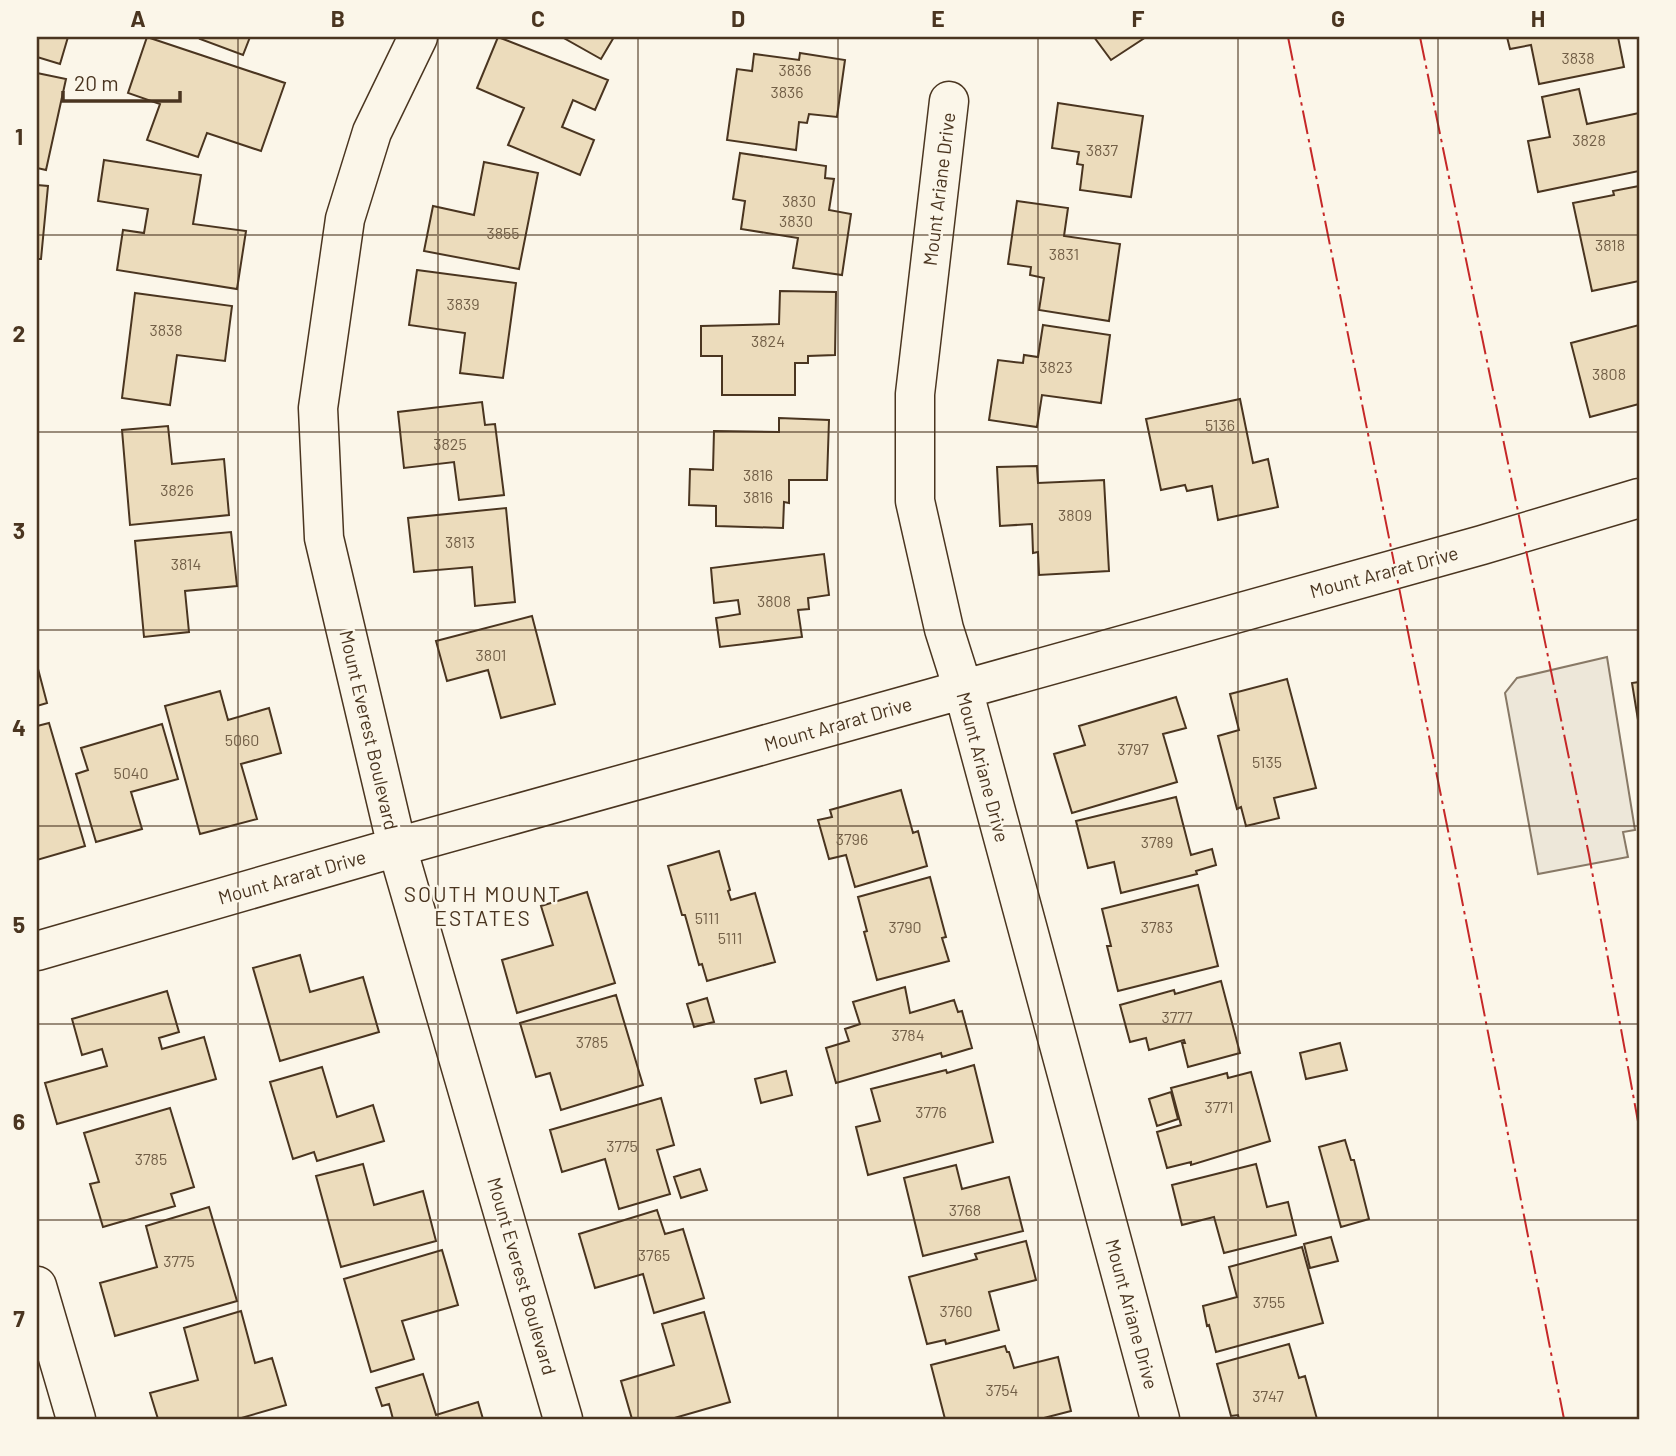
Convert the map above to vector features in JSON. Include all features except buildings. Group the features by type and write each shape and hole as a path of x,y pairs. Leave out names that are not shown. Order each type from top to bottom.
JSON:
{"street":[{"name":"Mount Everest Boulevard","path":"418,37 372,132 345,219 318,408 324,538 397,847 563,1419"},
{"name":"Mount Ariane Drive","path":"949,102 915,394 915,501 944,629 963,689 1160,1419"},
{"name":"Mount Ararat Drive","path":"37,951 397,847 1482,545 1639,498"},
{"path":"37,1286 76,1419"}],"shaded area":[{"path":"1607,657 1635,830 1623,832 1628,857 1538,874 1505,693 1517,678"}],"power":[{"path":"1288,37 1564,1419"},
{"path":"1420,37 1589,855 1639,1127"}],"district":[{"name":"SOUTH MOUNT ESTATES","path":"483,907"}]}
